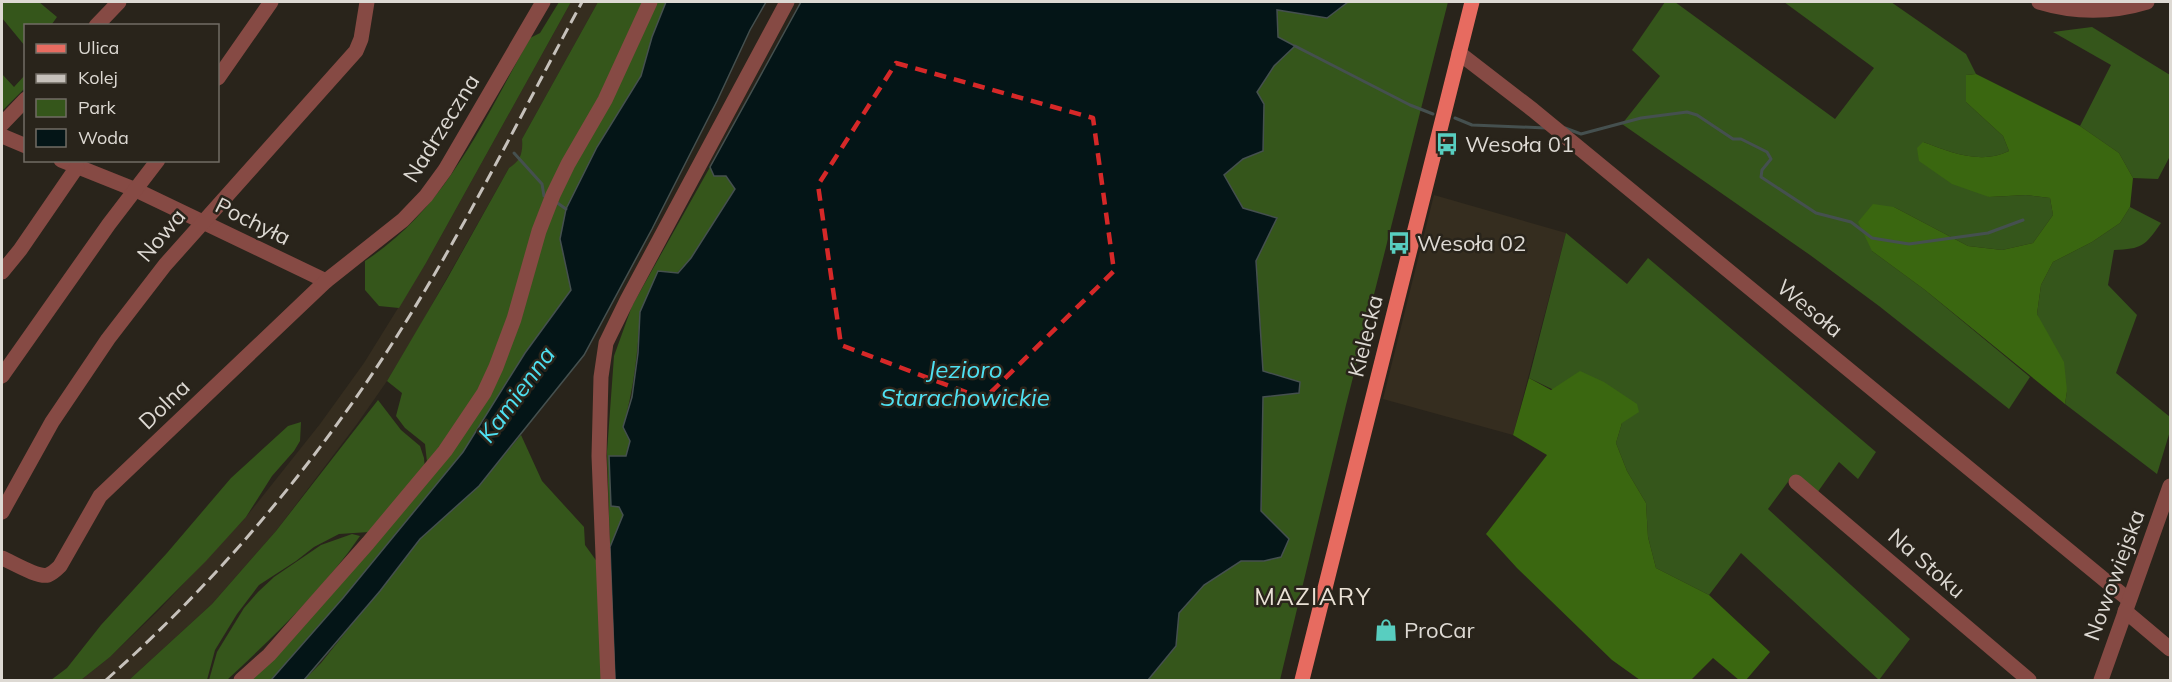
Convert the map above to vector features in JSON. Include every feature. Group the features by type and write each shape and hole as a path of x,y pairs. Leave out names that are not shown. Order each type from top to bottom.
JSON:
{"main road":[{"name":"Kielecka","path":"1302,681 1472,2"}],"street":[{"path":"98,24 118,2"},
{"path":"219,77 272,2"},
{"name":"Nowa","path":"2,512 52,422 108,339 202,221 356,51 361,39 367,2"},
{"name":"Nadrzeczna","path":"326,281 385,236 426,196 460,145 543,2"},
{"path":"241,681 269,655 368,543 451,443 484,393 514,319 539,231 553,195 605,100 651,2"},
{"path":"608,681 599,456 601,377 606,343 787,2"},
{"path":"2038,2 2056,7 2098,11 2130,7 2147,2"},
{"name":"Wesoła","path":"1459,53 1533,110 2127,605 2170,649"},
{"path":"2,124 24,101"},
{"path":"2,136 24,145"},
{"name":"Pochyła","path":"66,162 136,190 326,281"},
{"path":"2,376 109,224 157,162"},
{"path":"2,272 20,250 77,167"},
{"name":"Dolna","path":"2,558 40,575 51,574 60,566 100,496 326,281"},
{"name":"Na Stoku","path":"1796,482 2029,681"},
{"name":"Nowowiejska","path":"2101,681 2170,486"}],"highlighted area":[{"path":"896,63 1093,118 1114,271 984,399 841,345 818,185"}],"shaded area":[{"path":"571,2 598,2 522,139 523,151 516,164 509,168 421,324 387,381 357,424 276,531 212,604 129,680 81,680 110,657 158,611 246,517 320,424 364,363 426,263"},
{"path":"1434,195 1566,233 1513,435 1383,399"}],"green space":[{"path":"2,2 39,2 57,17 52,24 24,24 24,45 2,18"},
{"path":"559,2 571,2 426,263 399,308 379,306 365,290 365,261 394,240 441,189 479,130 530,38 540,33"},
{"path":"598,2 666,2 652,37 641,76 597,147 566,209 560,239 572,290 525,353 463,452 343,598 271,680 247,680 429,480 425,444 405,428 396,416 402,393 387,381 509,168 519,159 522,139"},
{"path":"1348,2 1448,2 1346,405 1280,680 1148,680 1176,646 1179,613 1204,585 1241,561 1264,561 1261,511 1263,396 1299,393 1300,383 1263,372 1256,261 1277,218 1243,208 1224,175 1243,159 1257,92 1274,66 1294,46 1278,37 1276,9 1327,18"},
{"path":"1665,2 1675,2 1835,119 1874,68 1784,2 1891,2 1966,54 1976,74 1966,75 1966,102 2003,136 2009,151 1988,157 1966,156 1923,142 1989,197 2026,195 2050,198 2053,215 2033,243 2002,250 1968,246 1894,207 1872,251 1925,290 2030,377 2009,409 1879,306 1810,255 1622,124 1660,76 1632,50"},
{"path":"2092,27 2170,75 2170,156 2158,179 2133,178 2119,153 2080,126 2111,65 2053,32"},
{"path":"2,74 14,87 24,76 24,89 2,111"},
{"path":"1976,74 2080,126 2119,153 2133,178 2130,207 2120,223 2092,242 2053,262 2041,285 2037,314 2064,362 2067,391 2065,404 1925,290 1872,251 1858,222 1873,204 1894,207 1968,246 2002,250 2033,243 2053,215 2050,198 2026,195 1989,197 1952,184 1919,161 1917,148 1923,142 1966,156 1988,157 2009,151 2003,136 1966,102 1966,75"},
{"path":"710,167 714,176 726,176 735,188 691,258 640,312 635,370 623,427 630,441 626,456 609,456 619,507 623,515 610,547 607,452 614,356 632,306"},
{"path":"2130,207 2161,223 2142,245 2131,249 2114,250 2108,285 2137,315 2116,373 2170,417 2170,431 2157,474 2065,404 2067,391 2037,314 2041,285 2053,262 2092,242 2120,223"},
{"path":"1566,233 1627,284 1648,258 1876,452 1858,479 1839,462 1817,493 1793,475 1768,509 1910,639 1879,680 1741,553 1709,595 1656,568 1648,537 1646,503 1627,471 1616,443 1622,423 1529,378"},
{"path":"1580,371 1604,382 1637,404 1639,412 1622,423 1616,443 1627,471 1646,503 1648,537 1656,568 1709,595 1770,652 1746,680 1739,680 1713,658 1691,680 1640,680 1612,660 1517,568 1486,534 1547,455 1513,435 1529,378 1551,390"},
{"path":"378,400 401,430 420,446 425,469 369,532 339,534 314,547 259,585 237,614 215,650 207,680 129,680 212,604 276,531"},
{"path":"301,422 300,441 294,451 272,476 246,517 206,561 110,657 81,680 51,680 67,668 101,625 231,478 288,426"},
{"path":"521,435 542,481 584,527 585,545 682,680 304,680 321,663 420,539 479,486"},
{"path":"352,534 360,536 346,556 297,612 227,680 209,680 217,652 244,608 258,592 274,577 321,545"}],"water":[{"name":"Kamienna","path":"666,2 766,2 652,229 584,355 479,486 420,539 380,591 304,680 271,680 343,598 463,452 525,353 571,290 560,239 566,209 597,147 641,76 652,37"},
{"name":"Jezioro Starachowickie","path":"801,2 1348,2 1327,18 1277,10 1278,37 1295,46 1274,66 1257,92 1264,104 1263,151 1243,159 1224,175 1243,208 1277,218 1256,261 1263,371 1300,382 1299,393 1263,397 1261,511 1289,539 1281,557 1264,561 1241,561 1204,585 1179,613 1176,646 1148,680 615,680 610,547 623,515 619,507 611,506 609,456 626,456 630,441 623,427 632,397 638,353 640,312 658,271 678,273 691,258 735,189 726,176 714,176 710,167"}],"waterway":[{"path":"1295,46 1410,105 1433,114"},
{"path":"1565,128 1581,134 1641,118 1687,112 1697,115 1733,139 1741,139 1767,152 1771,159 1762,170 1761,177 1816,213 1851,222 1872,238 1909,244 1988,233 2023,220"},
{"path":"1455,118 1472,125 1546,128"},
{"path":"514,153 542,184 544,196 548,198"},
{"path":"556,202 566,209"}],"railway":[{"path":"106,680 185,605 222,566 293,483 358,395 440,265 582,2"}],"place":[{"name":"Wesoła 01","path":"1447,144"},
{"name":"Wesoła 02","path":"1399,243"},
{"name":"ProCar","path":"1386,630"}],"district":[{"name":"MAZIARY","path":"1313,596"}]}
